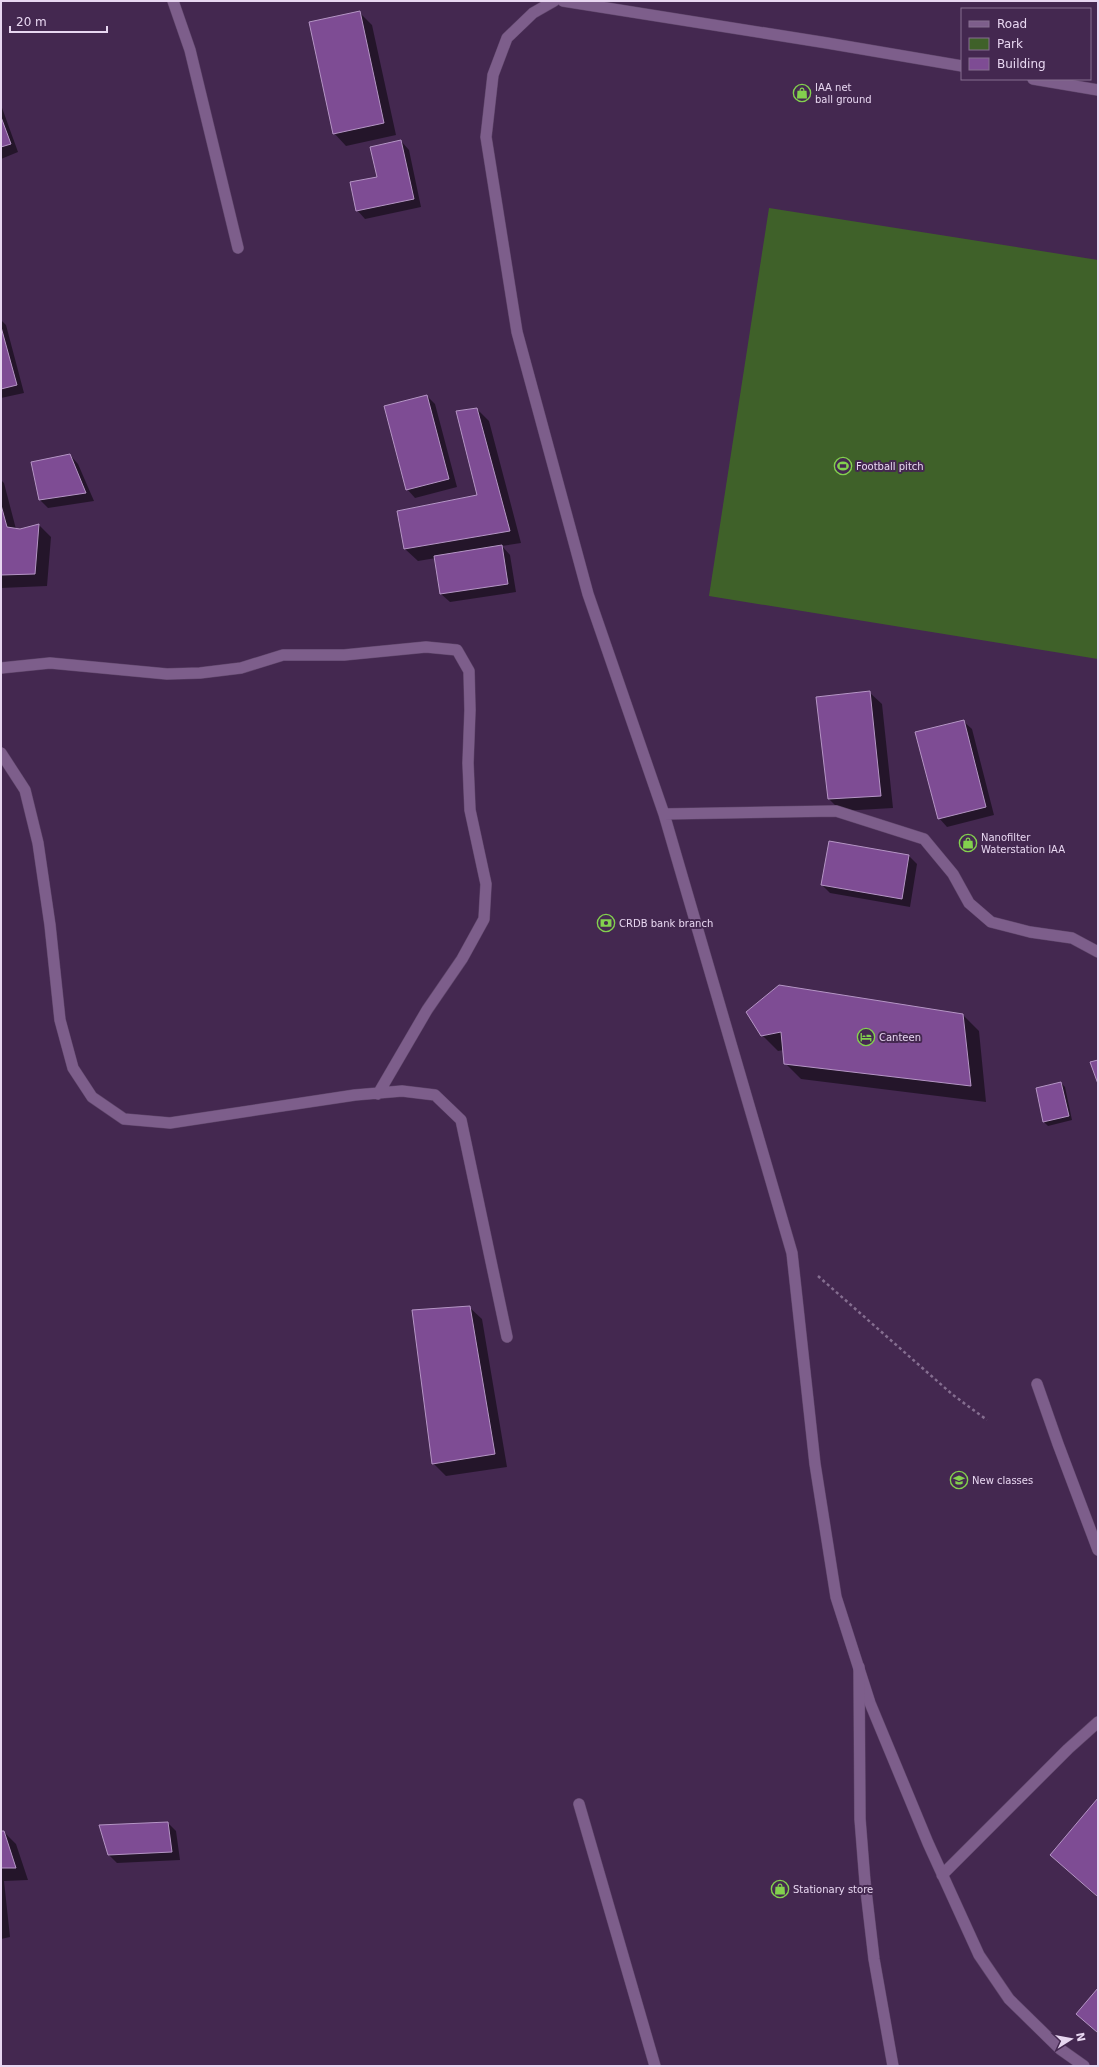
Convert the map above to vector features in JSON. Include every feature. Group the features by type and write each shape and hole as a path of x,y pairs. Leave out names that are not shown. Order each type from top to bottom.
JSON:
{"street":[{"path":"173,1 190,50 238,248"},
{"path":"554,1 533,13 507,38 493,75 486,137 517,332 588,594 664,814 792,1253 815,1464 836,1597 870,1703 942,1875 979,1955 1009,1999 1060,2049 1084,2066"},
{"path":"563,1 961,66"},
{"path":"1040,80 1098,90"},
{"path":"1,668 50,663 167,674 200,673 241,668 283,655 344,655 426,647 457,650 469,671 470,710 468,763 470,810 486,884 484,919 462,959 428,1010 378,1094"},
{"path":"1,753 25,790 38,843 50,925 60,1020 73,1068 92,1097 124,1119 170,1123 332,1099 402,1091 435,1094 461,1120 507,1337"},
{"path":"664,814 836,811 916,836 924,839 953,874 969,903 991,922 1030,932 1072,938 1098,952"},
{"path":"1037,1384 1098,1550"},
{"path":"859,1667 860,1819 874,1959 893,2066"},
{"path":"942,1875 998,1821 1068,1749 1098,1722"},
{"path":"579,1804 655,2066"}],"path":[{"path":"792,1253 953,1395 987,1420"}],"green space":[{"path":"769,208 1098,260 1098,659 709,596"}],"building":[{"path":"360,11 384,123 333,134 309,22"},
{"path":"1,117 11,144 1,147"},
{"path":"401,140 414,199 356,211 350,182 377,177 370,147"},
{"path":"1,327 17,385 1,389"},
{"path":"427,395 449,479 406,490 384,406"},
{"path":"477,408 510,531 404,549 397,511 477,495 456,411"},
{"path":"70,454 86,493 39,500 31,462"},
{"path":"1,505 7,527 20,529 39,524 35,574 1,575"},
{"path":"502,545 508,584 440,594 434,556"},
{"path":"870,691 881,796 828,799 816,697"},
{"path":"964,720 986,807 938,819 915,732"},
{"path":"829,841 909,855 902,899 821,885"},
{"path":"779,985 963,1014 971,1086 784,1064 781,1032 761,1036 746,1012"},
{"path":"1098,1060 1098,1084 1090,1062"},
{"path":"1061,1082 1069,1116 1043,1122 1036,1088"},
{"path":"470,1306 495,1454 432,1464 412,1310"},
{"path":"1098,1798 1098,1897 1050,1855"},
{"path":"168,1822 172,1852 108,1855 99,1825"},
{"path":"1,1831 4,1831 16,1868 1,1868"},
{"path":"1098,1988 1098,2033 1076,2014"}],"place":[{"name":"IAA net ball ground","path":"802,93"},
{"name":"Football pitch","path":"843,466"},
{"name":"Nanofilter Waterstation IAA","path":"968,843"},
{"name":"CRDB bank branch","path":"606,923"},
{"name":"Canteen","path":"866,1037"},
{"name":"New classes","path":"959,1480"},
{"name":"Stationary store","path":"780,1889"}]}
